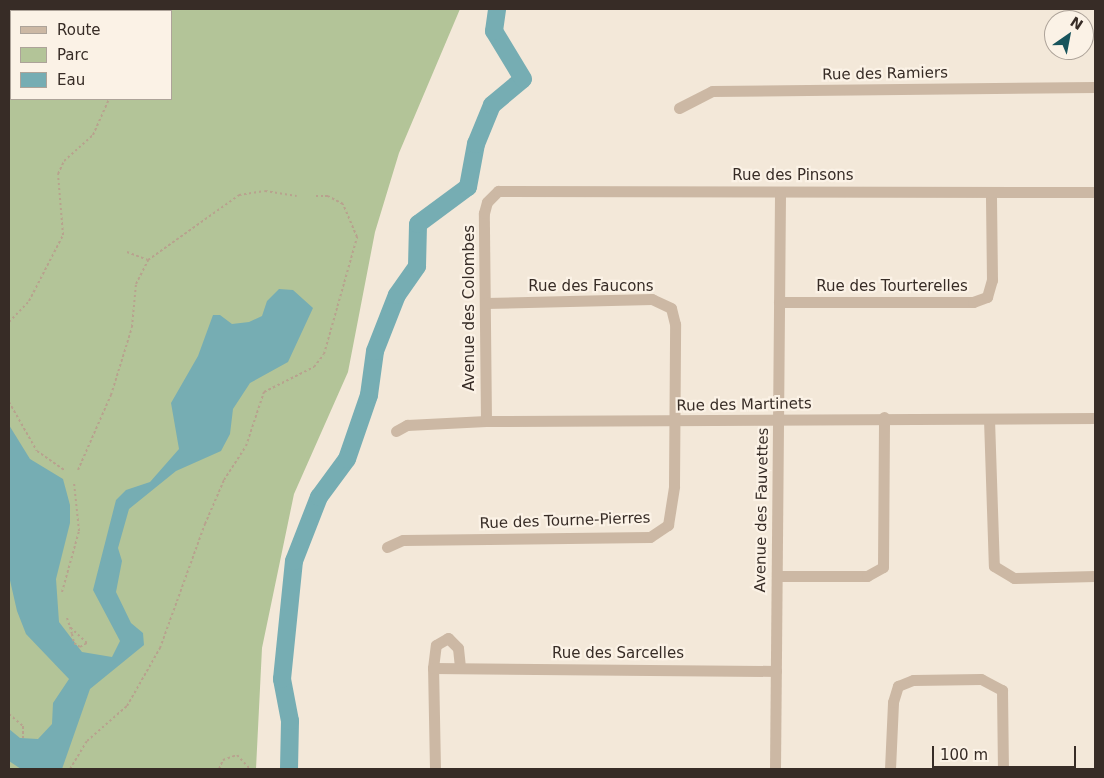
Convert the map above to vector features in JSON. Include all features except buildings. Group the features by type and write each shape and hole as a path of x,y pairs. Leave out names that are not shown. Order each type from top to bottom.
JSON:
{"street":[{"name":"Rue des Ramiers","path":"679,108 712,91 1095,87"},
{"name":"Rue des Pinsons","path":"491,196 509,189 780,192 1095,192"},
{"name":"Avenue des Fauvettes","path":"775,769 780,192"},
{"name":"Rue des Tourterelles","path":"779,302 973,302 987,297 992,280 991,192"},
{"name":"Avenue des Colombes","path":"486,421 484,213 491,196"},
{"name":"Rue des Faucons","path":"485,303 662,302 675,316 673,421"},
{"name":"Rue des Martinets","path":"396,431 407,425 486,421 673,421 884,417 989,419 1095,418"},
{"path":"777,576 867,576 882,566 884,417"},
{"path":"989,419 994,566 1014,578 1095,576"},
{"name":"Rue des Tourne-Pierres","path":"387,547 403,540 650,537 661,532 668,525 674,486 673,421"},
{"path":"434,769 433,668 436,645 448,638 458,648 460,668"},
{"name":"Rue des Sarcelles","path":"433,668 776,671"},
{"path":"890,769 893,702 898,686 913,680 981,679 1002,690 1003,769"}],"path":[{"path":"9,322 29,301 63,235 58,174 64,161 93,135 109,100"},
{"path":"78,470 111,395 132,327 136,284 148,260 239,194 264,190 297,196"},
{"path":"70,769 87,741 127,706 160,648 208,518 224,480 246,446 264,392 322,359 357,238 343,204 328,196 314,196"},
{"path":"127,252 148,260"},
{"path":"9,402 37,451 64,470"},
{"path":"62,592 79,531 74,483"},
{"path":"67,618 70,627 77,646 87,643 86,638 70,627"},
{"path":"9,714 23,726 23,738"},
{"path":"219,769 223,760 237,755 250,769"}],"green space":[{"path":"9,9 460,9 399,153 375,232 348,372 294,494 262,648 256,769 9,769"}],"water":[{"path":"279,289 293,290 313,308 288,362 250,383 233,409 230,434 221,451 176,471 129,509 118,548 122,561 116,592 131,623 143,633 144,645 90,689 62,769 21,769 9,761 9,729 20,738 38,739 52,724 53,703 69,679 26,634 17,611 9,576 9,425 30,459 63,479 70,505 70,523 56,579 59,622 82,652 112,657 120,641 93,590 116,500 126,490 150,482 179,449 171,403 198,356 213,315 220,315 232,324 249,322 262,316 267,301"}],"waterway":[{"path":"289,769 290,721 282,679 294,561 319,497 347,459 369,395 375,351 397,295 417,266 418,224 468,187 476,144 492,105 523,79 494,31 497,9"}]}
